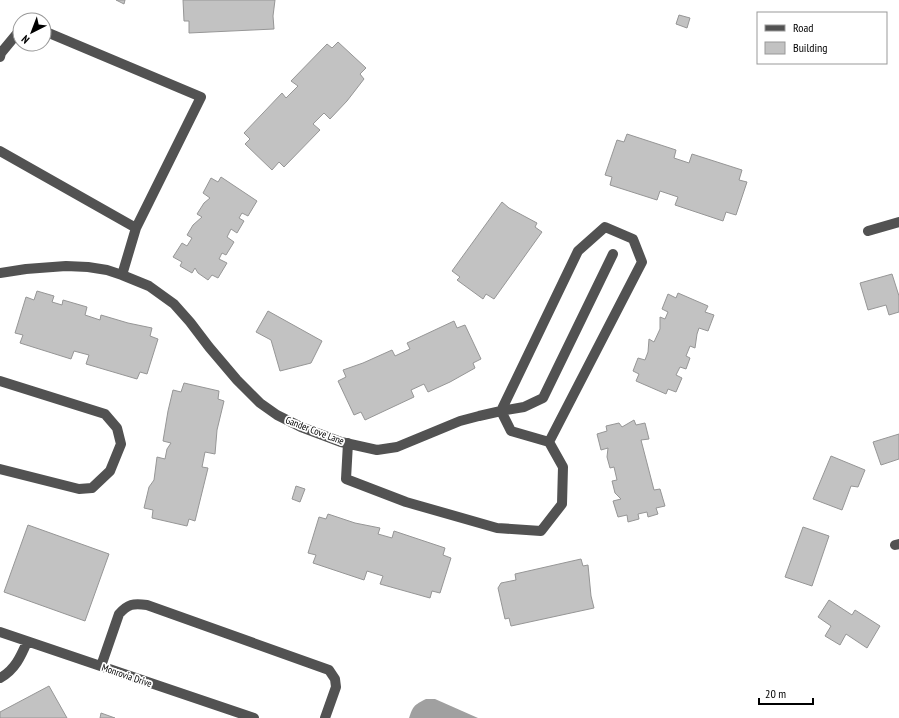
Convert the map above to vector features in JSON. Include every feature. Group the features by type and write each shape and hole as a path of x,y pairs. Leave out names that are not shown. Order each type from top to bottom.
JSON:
{"street":[{"path":"52,34 201,98 136,228 122,275"},
{"path":"0,57 1,53 12,40"},
{"path":"0,150 136,228"},
{"path":"868,231 899,222"},
{"path":"348,444 346,479 406,502 497,528 541,531 562,504 563,467 549,442 511,431 501,411 578,251 605,227 633,239 642,262 549,442"},
{"name":"Gander Cove Lane","path":"0,273 26,269 66,266 88,267 107,270 149,286 174,304 237,380 260,403 277,415 301,428 341,442 376,450 397,447 460,421 501,411 524,408 543,398 613,254"},
{"path":"0,380 105,414 117,428 121,444 110,471 92,488 79,489 0,469"},
{"path":"100,666 119,614 125,608 134,604 147,604 329,670 335,678 336,687 325,718"},
{"name":"Monrovia Drive","path":"0,632 254,718"},
{"path":"0,678 6,675 13,668 21,656 27,642"}],"shaded area":[{"path":"426,699 435,699 478,718 409,718 414,706"}],"building":[{"path":"116,0 125,0 124,4"},
{"path":"183,0 275,0 273,16 274,29 189,33 189,21 184,21"},
{"path":"679,15 690,18 687,28 676,24"},
{"path":"338,42 366,68 360,74 364,79 347,101 330,119 324,113 313,124 320,130 284,167 279,162 272,170 245,144 250,139 244,133 282,93 286,98 298,86 291,81 327,44 332,48"},
{"path":"627,134 676,150 674,158 689,163 692,154 742,170 739,180 747,182 736,215 726,212 723,221 675,205 678,197 660,191 657,200 610,185 612,177 605,175 617,140 624,142"},
{"path":"221,177 257,201 248,216 242,213 239,218 244,221 237,233 231,229 227,237 234,242 226,255 222,253 219,259 227,263 218,278 212,275 208,280 198,273 195,268 192,273 180,266 182,262 173,257 182,243 187,246 192,238 187,235 193,225 202,217 197,214 204,203 210,198 203,193 211,178 218,182"},
{"path":"502,202 509,208 537,223 535,227 542,232 494,299 486,294 483,299 457,280 460,277 452,271"},
{"path":"892,274 899,296 899,312 889,315 886,305 868,310 860,283"},
{"path":"37,291 54,296 52,302 62,305 63,300 87,307 85,315 100,320 101,315 152,328 150,336 158,339 147,374 140,372 137,379 86,364 89,355 74,351 71,359 20,343 23,335 15,333 26,297 34,300"},
{"path":"678,293 708,306 705,312 714,315 708,331 699,328 695,348 690,346 686,356 690,358 686,369 680,367 676,375 682,378 676,392 668,389 666,394 636,381 639,374 633,371 638,358 645,360 648,352 649,339 654,342 660,329 660,317 665,319 668,312 662,309 668,294 676,298"},
{"path":"268,311 322,341 311,363 280,371 271,340 256,332"},
{"path":"454,321 457,328 465,325 481,359 473,363 475,368 428,392 424,384 411,390 414,397 365,420 361,412 354,415 338,381 346,377 343,370 392,350 395,356 410,349 407,343"},
{"path":"184,383 219,391 218,399 224,401 217,430 215,454 205,452 202,467 208,468 195,521 189,519 187,526 152,518 153,510 144,508 149,487 154,480 157,457 165,459 167,449 171,443 163,441 173,390 181,392"},
{"path":"634,420 636,425 645,423 649,439 641,440 654,490 660,489 665,506 656,508 658,514 648,517 647,512 638,514 639,519 628,522 627,515 618,517 613,501 621,499 615,493 612,481 617,480 614,467 610,468 607,457 608,448 601,450 597,434 607,431 606,426 619,423 622,427"},
{"path":"899,434 899,459 881,465 873,442"},
{"path":"831,456 865,470 858,487 851,486 842,510 813,499"},
{"path":"296,486 305,489 300,502 292,499"},
{"path":"328,514 355,523 380,528 378,534 392,538 394,531 445,548 443,555 451,558 440,593 432,591 430,598 380,584 383,576 367,571 364,580 313,563 316,555 308,553 319,517 326,519"},
{"path":"28,525 109,554 85,621 4,592"},
{"path":"803,527 829,536 812,586 785,577"},
{"path":"581,559 583,566 588,565 591,596 594,608 511,626 509,618 505,619 498,588 501,583 516,580 515,574"},
{"path":"829,600 852,615 855,610 880,626 867,648 846,634 840,645 825,636 831,626 818,617"},
{"path":"49,686 67,718 0,718 0,712"},
{"path":"101,713 115,718 100,718"}]}
